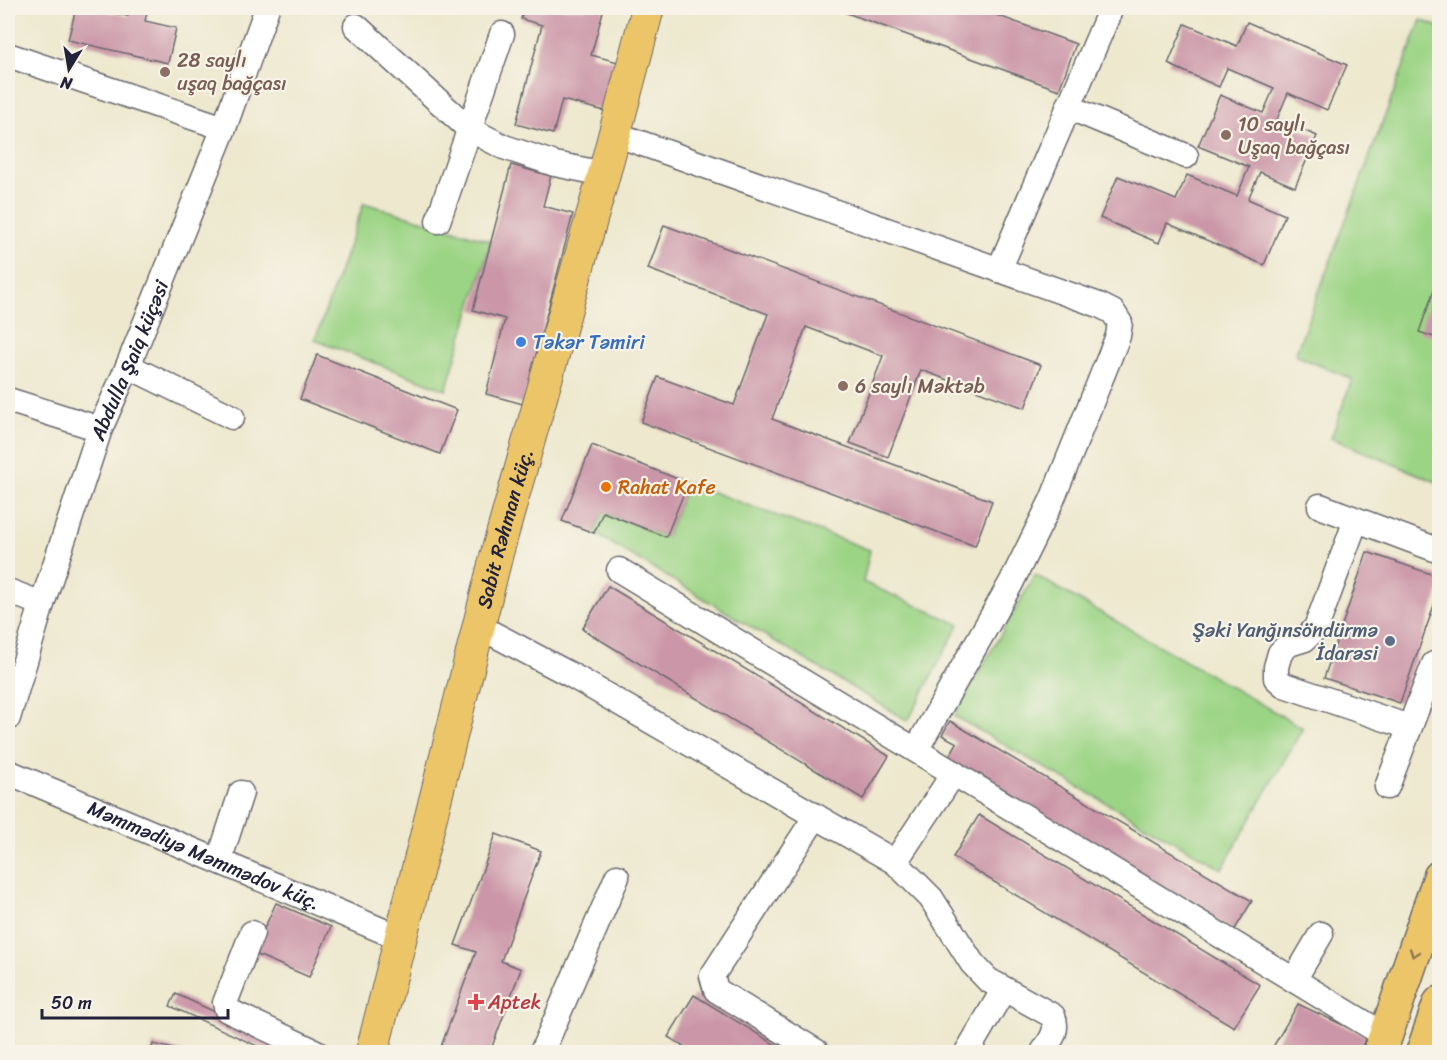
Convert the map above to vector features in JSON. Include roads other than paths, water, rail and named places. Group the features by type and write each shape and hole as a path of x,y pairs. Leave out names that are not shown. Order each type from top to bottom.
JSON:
{"highway":[{"path":"1383,1044 1440,878"},
{"path":"1422,1053 1440,1003"}],"main road":[{"name":"Sabit Rəhman küç.","path":"372,1053 497,552 604,174 648,8"}],"street":[{"name":"Abdulla Şaiq küçəsi","path":"8,718 42,604 100,429 128,366 224,128 267,8"},
{"path":"999,270 1111,8"},
{"path":"356,26 469,129 504,147 555,164 604,174"},
{"path":"438,221 502,34"},
{"path":"8,56 224,128"},
{"path":"1068,107 1186,156"},
{"path":"615,134 1098,305 1113,312 1120,323 1052,500 1011,583 916,750"},
{"path":"128,366 232,417"},
{"path":"8,400 100,429"},
{"path":"1320,506 1440,551"},
{"path":"1356,520 1316,628 1305,639 1290,644 1280,654 1276,667 1276,678 1284,685 1409,727"},
{"path":"619,570 1293,980 1383,1044"},
{"path":"8,591 42,604"},
{"path":"478,626 571,675 895,862 931,898 972,963 988,980 1053,1016 1056,1025 1054,1035 1043,1053"},
{"path":"1387,787 1409,727 1438,661"},
{"name":"Məmmədiyə Məmmədov küç.","path":"8,772 400,938"},
{"path":"895,862 954,773"},
{"path":"219,861 241,793"},
{"path":"816,816 712,976 716,990 817,1053"},
{"path":"542,1053 617,877"},
{"path":"252,933 225,1003 227,1010 316,1053"},
{"path":"1293,980 1321,934"},
{"path":"967,1053 1004,989"}],"place":[{"name":"28 saylı uşaq bağçası","path":"165,72"},
{"name":"10 saylı Uşaq bağçası","path":"1226,135"},
{"name":"Təkər Təmiri","path":"521,342"},
{"name":"6 saylı Məktəb","path":"843,386"},
{"name":"Rahat Kafe","path":"606,487"},
{"name":"Şəki Yanğınsöndürmə İdarəsi","path":"1390,641"},
{"name":"Aptek","path":"476,1002"}]}
